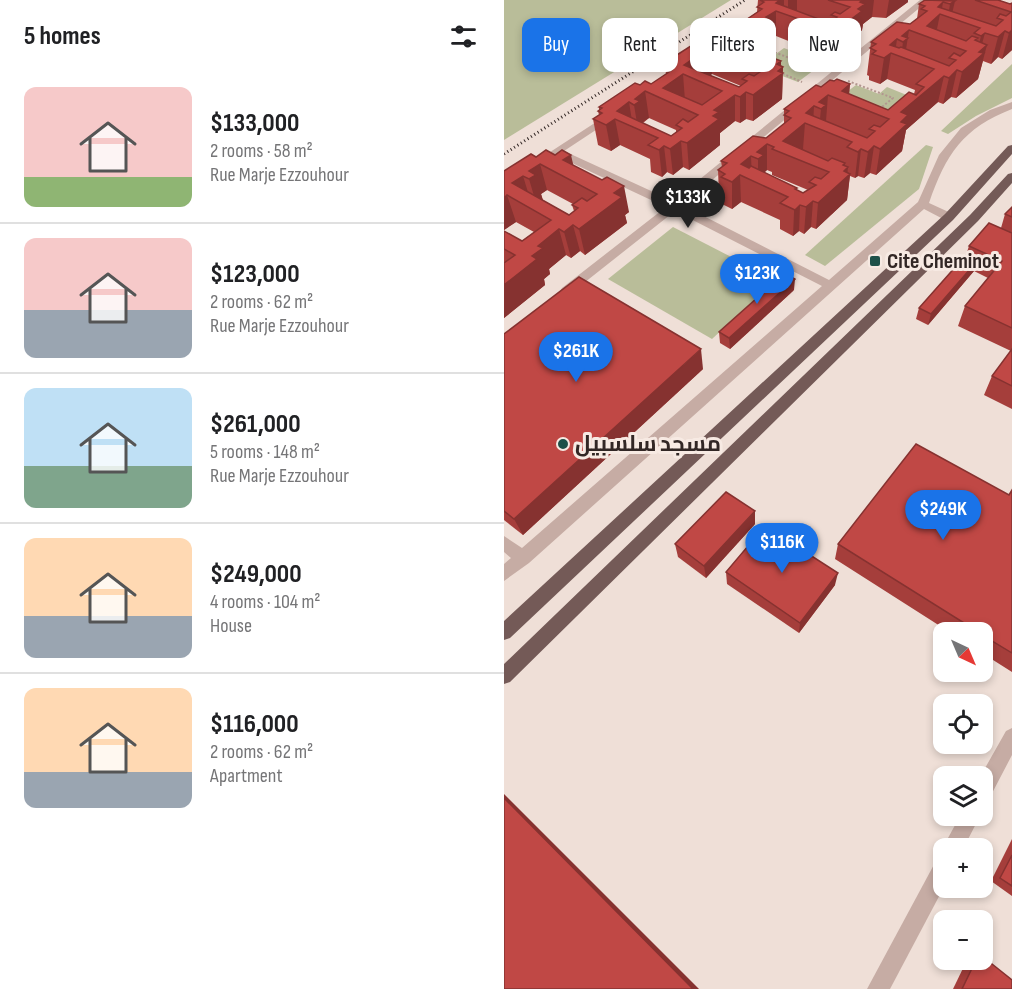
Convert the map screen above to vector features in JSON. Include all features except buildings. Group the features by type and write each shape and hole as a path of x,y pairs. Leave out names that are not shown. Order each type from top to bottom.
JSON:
{"main road":[{"path":"504,632 949,217 1012,148"},
{"path":"504,676 974,219 1012,176"}],"street":[{"path":"561,295 674,206 925,0"},
{"path":"504,574 923,204 945,151 962,133 980,120 1012,105"},
{"path":"504,187 615,112"},
{"path":"556,152 674,206 829,285"},
{"path":"923,204 949,217"},
{"path":"504,543 523,558"},
{"path":"993,772 1012,737"},
{"path":"878,989 933,886"}],"path":[{"path":"776,53 893,98 872,116"},
{"path":"776,71 817,88"},
{"path":"868,106 887,114"}],"green space":[{"path":"504,0 731,0 702,18 690,18 690,25 678,33 678,18 602,18 602,72 614,72 504,140"},
{"path":"784,48 788,50 788,72 811,72 798,82 777,74 750,73 776,72 776,54"},
{"path":"1012,64 1012,98 976,116 948,134 941,131"},
{"path":"856,85 879,94 887,87 914,98 879,128 835,101"},
{"path":"926,145 933,147 919,189 825,266 805,255"},
{"path":"673,227 776,280 712,339 608,279"}],"railway":[{"path":"504,154 745,0"}],"place":[{"name":"Cite Cheminot","path":"875,261"},
{"name":"مسجد سلسبيل","path":"563,444"}]}
